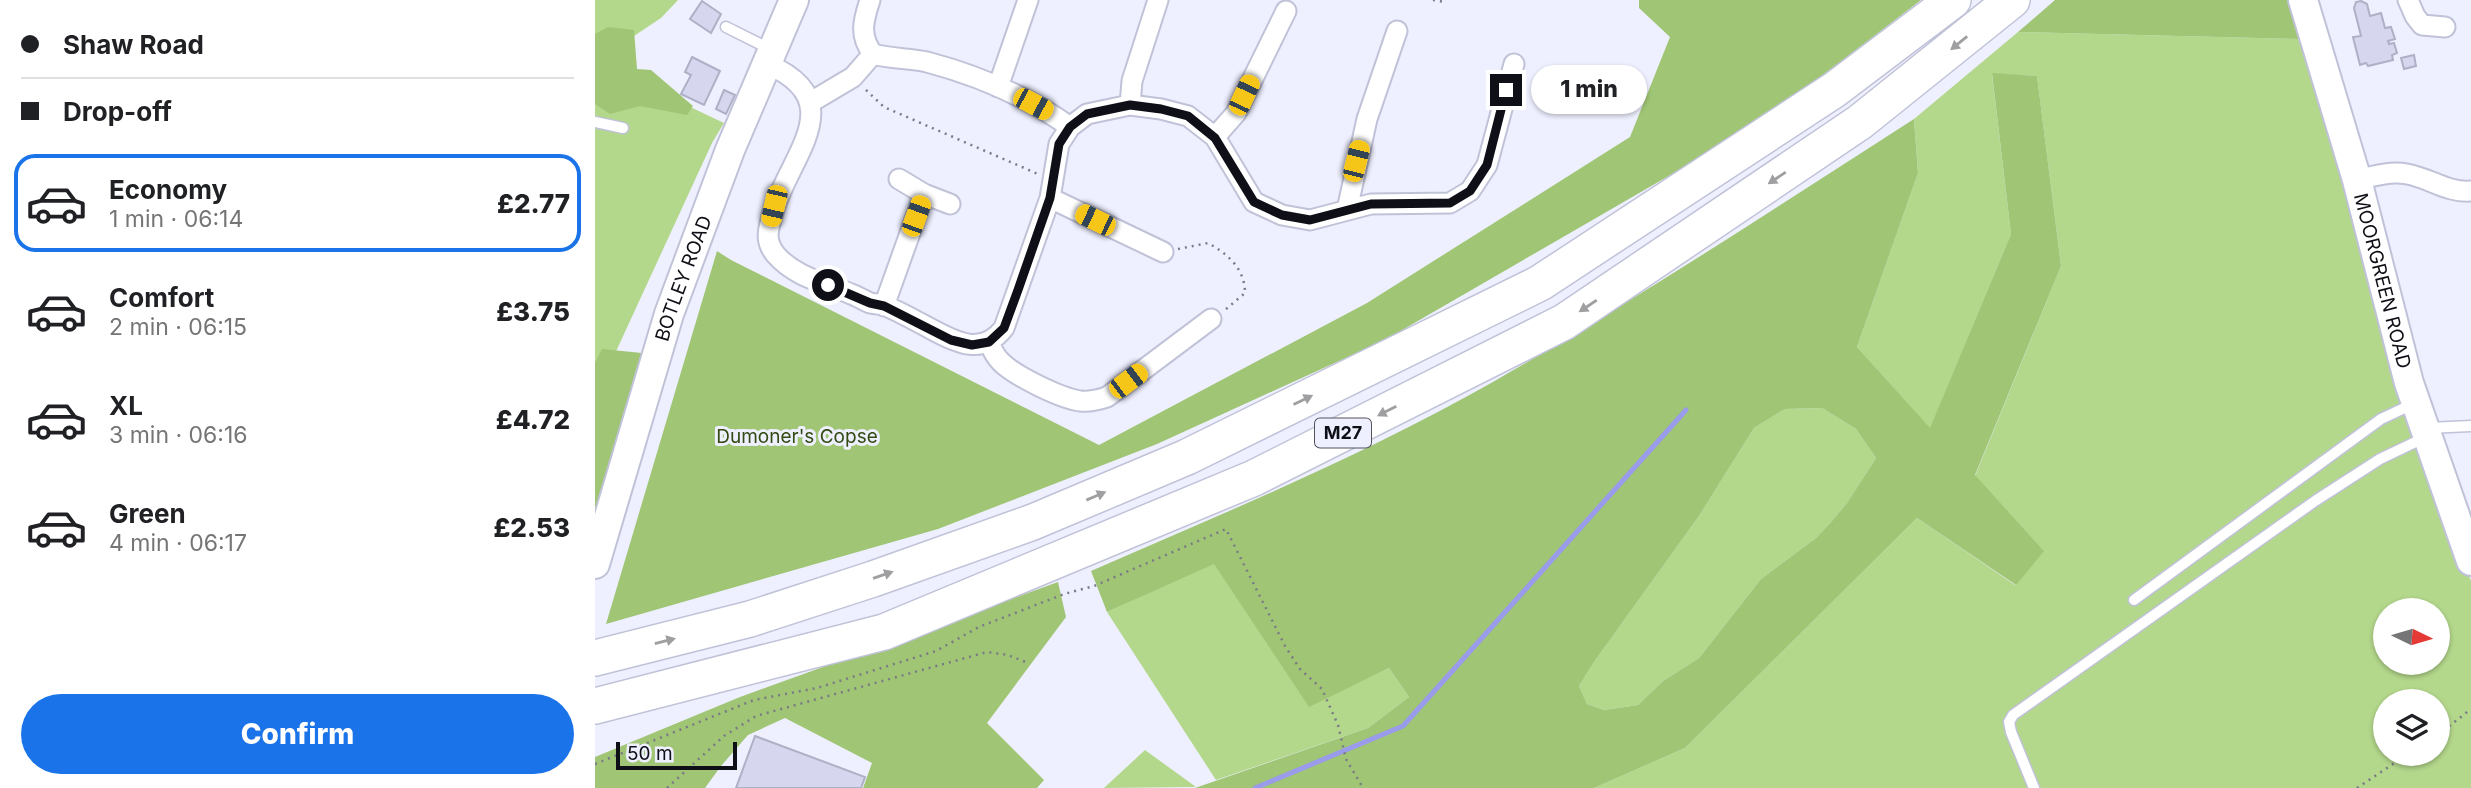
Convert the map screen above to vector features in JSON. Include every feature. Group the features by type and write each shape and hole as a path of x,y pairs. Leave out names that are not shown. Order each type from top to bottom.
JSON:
{"highway":[{"name":"M27","path":"595,658 750,619 873,579 1033,522 1187,457 1540,283 1834,90 1953,0"},
{"name":"M27","path":"595,706 884,632 1254,478 1564,322 1860,122 2012,0"}],"main road":[{"name":"BOTLEY ROAD","path":"596,561 669,314 730,150 794,0"},
{"name":"MOORGREEN ROAD","path":"2303,0 2357,180 2422,423 2471,561"}],"street":[{"path":"870,0 862,31 866,45 873,54 924,62 998,87 1052,114 1070,127"},
{"path":"998,87 1028,0"},
{"path":"1130,105 1132,81 1158,0"},
{"path":"2408,0 2422,25 2445,27"},
{"path":"1215,138 1235,113 1286,11"},
{"path":"1347,210 1367,119 1397,31"},
{"path":"811,102 853,78 873,54"},
{"path":"770,57 800,85 811,102 807,135 774,206 767,236 774,253 804,276 870,303 884,306 951,340 972,345 989,342 1004,328 1051,190 1059,144 1070,127 1087,114 1130,105 1188,116 1215,138 1254,202 1282,215 1310,220 1371,204 1450,203 1470,191 1487,165 1514,64"},
{"path":"2357,180 2381,174 2405,174 2444,188 2471,191"},
{"path":"899,179 950,204"},
{"path":"1051,190 1163,252"},
{"path":"884,306 925,194"},
{"path":"989,342 995,355 1009,368 1074,400 1091,401 1107,397 1211,319"}],"lane":[{"path":"726,27 770,57"},
{"path":"595,122 623,128"},
{"path":"2134,600 2381,419 2471,426"},
{"path":"2034,788 2011,732 2009,722 2013,715 2315,501 2380,459 2422,423"}],"path":[{"path":"1433,0 1445,2"},
{"path":"853,78 884,107 1051,190"},
{"path":"1163,252 1207,243 1222,251 1237,265 1245,282 1245,293 1211,319"},
{"path":"595,764 754,700 817,688 936,652 979,628 1064,594 1094,586 1226,529 1285,646 1300,669 1322,689 1338,725 1346,758 1363,788"},
{"path":"667,788 724,736 756,716 987,652 1008,655 1028,663"},
{"path":"2450,726 2471,709"},
{"path":"2357,788 2390,766"}],"green space":[{"path":"595,0 678,0 661,18 613,50 667,96 724,123 712,143 595,397"},
{"name":"Dumoner's Copse","path":"1639,0 1921,0 1762,122 1385,340 1157,444 938,529 606,624 717,251 1099,445 1367,303 1630,137 1670,37 1639,8"},
{"path":"2055,0 2291,0 2301,39 2018,32"},
{"path":"608,27 634,30 637,69 651,70 693,106 687,115 640,106 610,114 595,104 595,34"},
{"path":"2018,32 2301,39 2413,430 2471,581 2471,788 1594,788 1685,748 1917,518 2015,585 2043,550 1975,476 2061,266 2037,76 1992,74 2011,234 1930,429 1857,347 1918,173 1914,119"},
{"path":"1992,73 2037,76 2061,266 1975,475 2044,551 2016,585 1917,518 1685,748 1594,788 1195,788 1368,728 1409,697 1389,668 1309,707 1214,564 1107,612 1091,571 1244,505 1444,409 1652,286 1914,119 1918,173 1857,347 1930,428 2011,234","holes":["1822,408 1856,429 1876,458 1847,503 1816,538 1761,579 1699,658 1663,681 1638,705 1604,710 1587,704 1579,686 1699,516 1754,428 1785,409"]},
{"path":"602,349 642,353 595,526 595,363"},
{"path":"1822,408 1856,429 1876,458 1847,503 1816,538 1761,579 1699,658 1663,681 1638,705 1604,710 1587,704 1579,686 1699,516 1754,428 1785,409"},
{"path":"1214,563 1309,706 1389,668 1409,697 1368,728 1216,780 1107,612"},
{"path":"1058,582 1066,617 987,723 1044,780 1037,788 863,788 872,763 785,718 748,735 705,788 595,788 595,757 740,697"},
{"path":"1145,750 1196,787 1104,788"}],"building":[{"path":"702,1 721,14 711,33 690,19"},
{"path":"2356,2 2367,4 2370,16 2381,13 2385,28 2391,27 2395,39 2388,41 2389,44 2394,43 2397,53 2392,55 2393,60 2368,66 2366,63 2360,65 2353,37 2361,36 2354,8"},
{"path":"2414,55 2416,66 2404,69 2401,58"},
{"path":"692,57 720,71 704,105 681,94 691,75 685,72"},
{"path":"724,90 735,95 726,114 716,109"},
{"path":"755,736 865,777 861,788 736,788"}],"waterway":[{"path":"1255,788 1403,726 1686,410"}],"route":[{"path":"828,285 870,303 884,306 951,340 972,345 989,342 998,336 1010,314 1050,198 1059,144 1070,127 1087,114 1130,105 1188,116 1215,138 1254,202 1282,215 1310,220 1371,204 1450,203 1470,191 1487,165 1506,90"}]}
